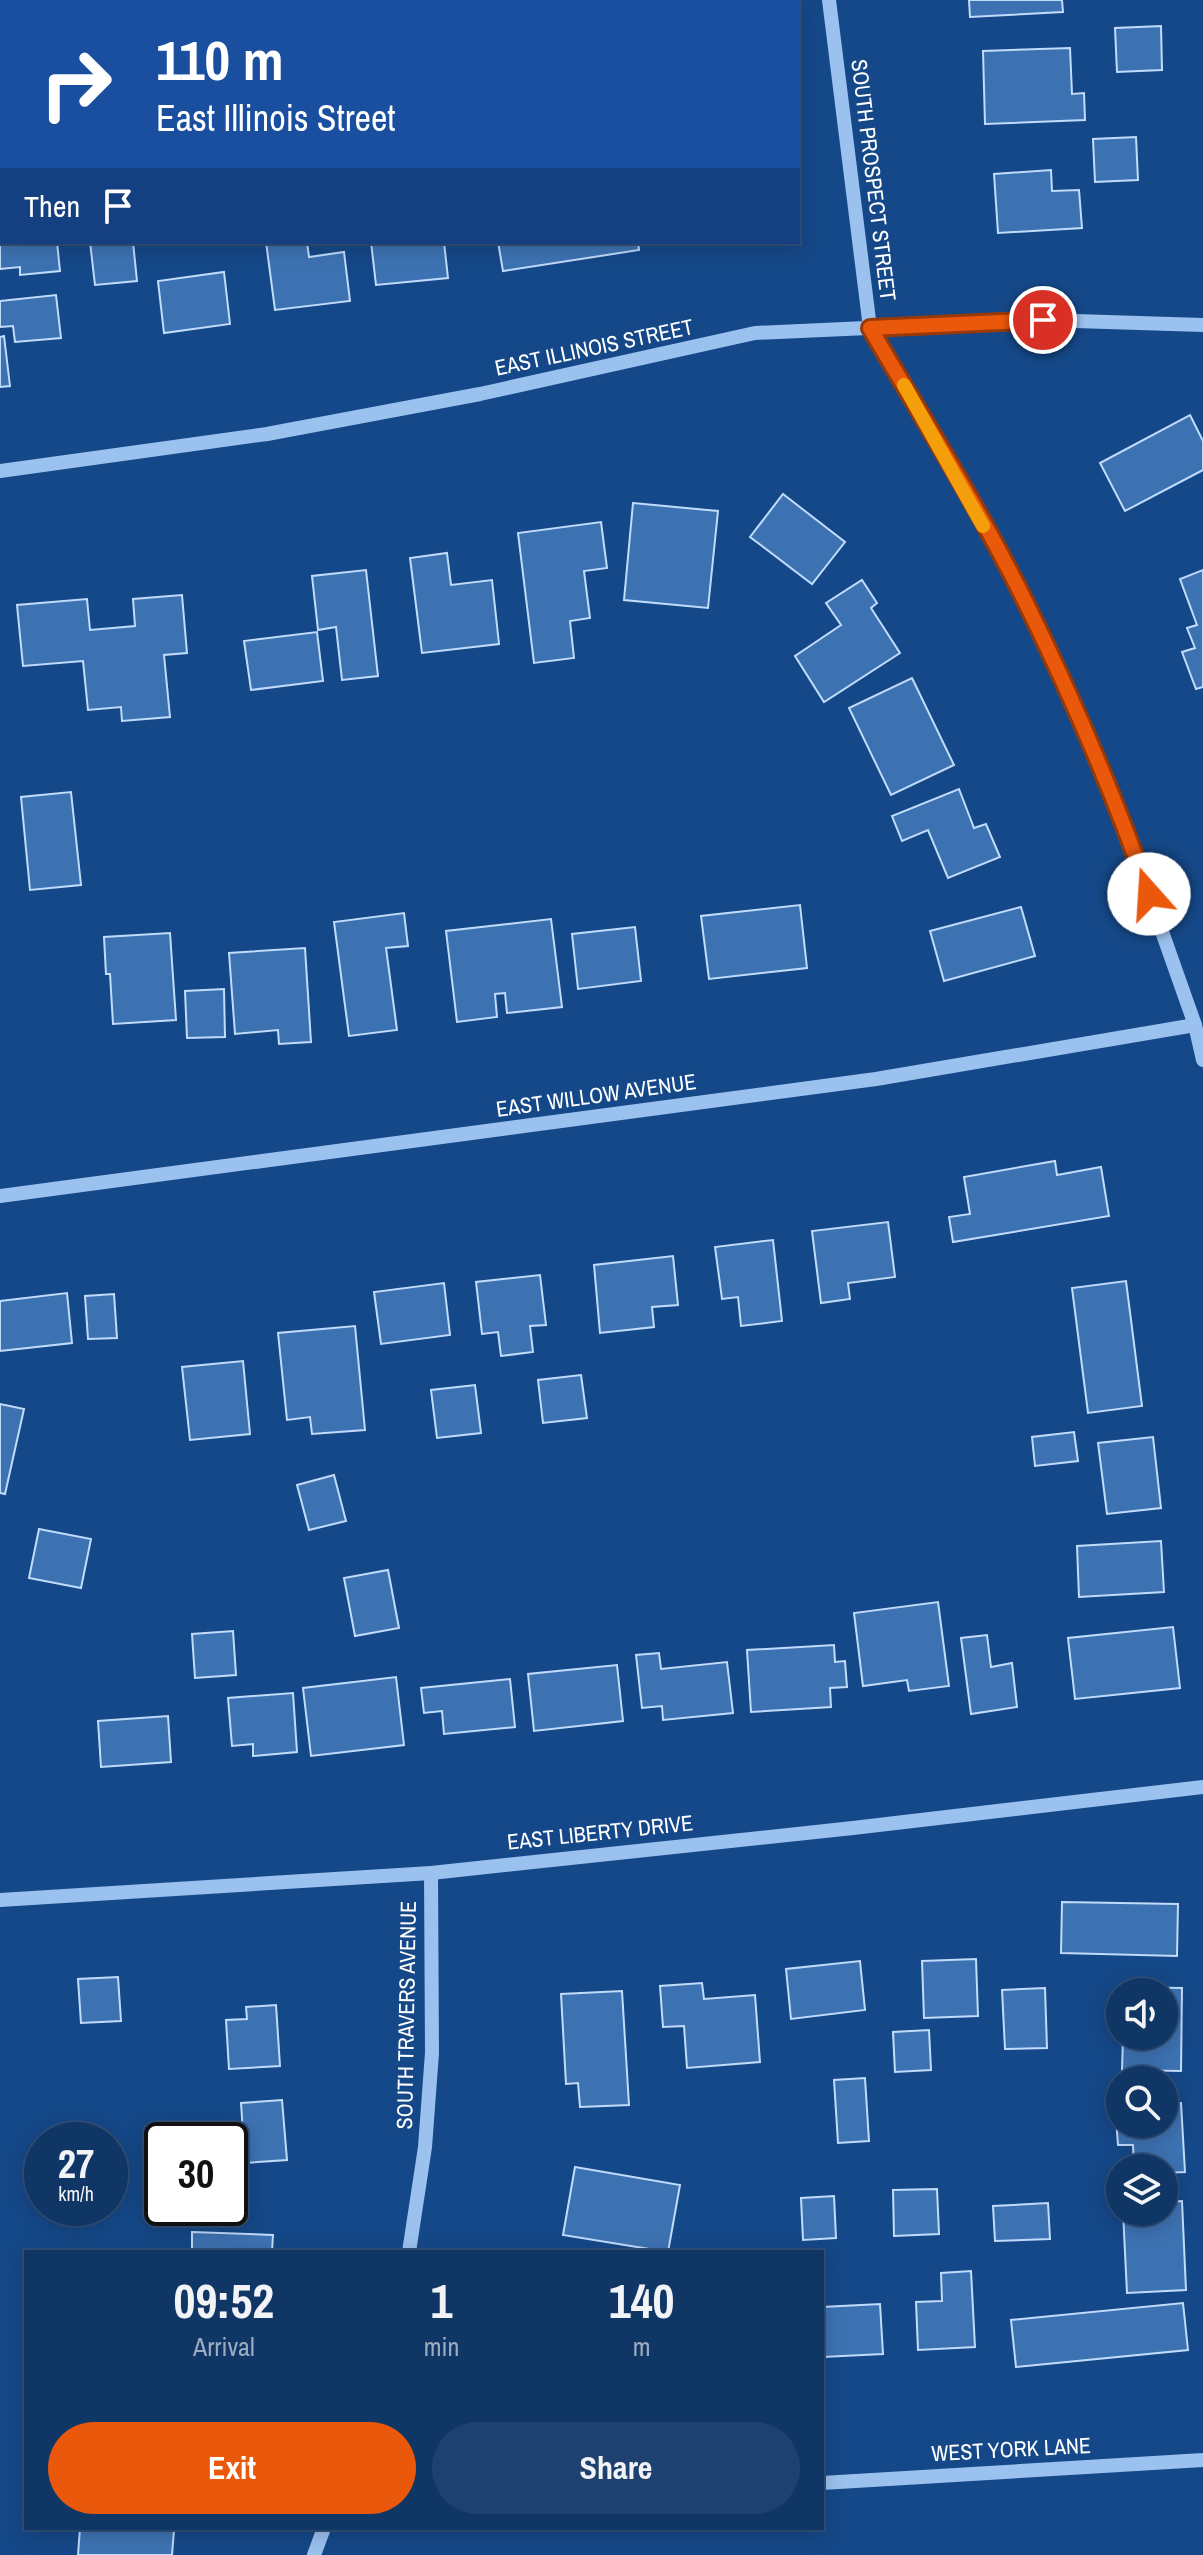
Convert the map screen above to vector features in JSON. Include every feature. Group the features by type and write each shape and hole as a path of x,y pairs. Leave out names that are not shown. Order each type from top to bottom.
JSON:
{"street":[{"name":"SOUTH PROSPECT STREET","path":"829,0 870,328 1022,595 1088,735 1130,841 1195,1025 1203,1060"},
{"name":"EAST ILLINOIS STREET","path":"0,471 267,434 480,394 755,333 1043,320 1203,325"},
{"name":"EAST WILLOW AVENUE","path":"0,1196 876,1079 1195,1025"},
{"name":"EAST LIBERTY DRIVE","path":"0,1900 431,1873 1203,1787"},
{"name":"SOUTH TRAVERS AVENUE","path":"409,2250 425,2147 432,2053 431,1873"},
{"name":"WEST YORK LANE","path":"824,2483 1203,2460"},
{"path":"314,2555 323,2530"}],"building":[{"path":"969,0 1062,0 1063,12 970,17"},
{"path":"1161,26 1162,70 1117,72 1115,28"},
{"path":"1070,48 1072,94 1084,93 1085,120 985,124 983,51"},
{"path":"1136,137 1138,180 1095,182 1093,139"},
{"path":"1051,170 1052,191 1079,190 1082,228 998,233 994,174"},
{"path":"0,244 57,244 60,271 20,275 20,267 0,269"},
{"path":"90,244 133,244 137,281 95,285"},
{"path":"266,244 307,244 309,257 344,252 350,301 275,310"},
{"path":"371,244 444,244 448,278 376,285"},
{"path":"498,244 638,244 639,250 503,271"},
{"path":"224,272 230,324 164,333 158,281"},
{"path":"56,295 61,338 15,342 13,326 0,327 0,301"},
{"path":"4,336 10,386 0,387 0,337"},
{"path":"1190,415 1203,441 1203,470 1125,511 1100,463"},
{"path":"783,494 845,542 812,584 750,537"},
{"path":"633,503 718,511 708,608 624,600"},
{"path":"601,522 607,568 584,571 590,618 570,621 574,658 534,663 518,533"},
{"path":"447,553 451,585 492,580 499,644 422,653 410,558"},
{"path":"366,570 378,676 342,680 336,627 318,630 312,576"},
{"path":"1203,570 1203,687 1196,689 1182,652 1195,648 1187,628 1197,625 1180,579"},
{"path":"862,580 877,603 871,608 900,653 824,702 795,656 841,625 826,603"},
{"path":"182,595 187,653 164,655 170,717 122,721 121,707 88,710 83,661 23,666 17,605 87,599 90,630 135,626 133,599"},
{"path":"317,632 323,681 251,690 244,641"},
{"path":"912,678 954,765 891,795 849,708"},
{"path":"959,789 974,828 986,824 1000,857 948,878 928,830 902,841 892,816"},
{"path":"71,792 81,885 30,890 21,797"},
{"path":"800,905 807,968 709,979 701,916"},
{"path":"1021,907 1035,956 944,981 930,931"},
{"path":"404,913 408,946 386,948 397,1030 349,1036 334,922"},
{"path":"551,919 562,1007 507,1013 505,993 495,994 497,1017 457,1022 446,931"},
{"path":"635,927 641,981 578,989 572,934"},
{"path":"170,933 176,1020 113,1024 104,937"},
{"path":"305,948 311,1042 279,1044 278,1030 235,1034 229,953"},
{"path":"224,989 225,1037 187,1038 185,991"},
{"path":"1055,1161 1057,1175 1101,1167 1109,1216 953,1242 949,1217 970,1214 964,1177"},
{"path":"888,1222 895,1277 848,1283 850,1299 821,1303 812,1231"},
{"path":"773,1240 782,1321 741,1326 738,1297 722,1299 715,1247"},
{"path":"673,1256 678,1305 652,1307 654,1327 600,1333 594,1265"},
{"path":"540,1275 546,1325 530,1326 533,1352 501,1356 498,1332 482,1334 476,1282"},
{"path":"1126,1281 1142,1406 1088,1413 1072,1288"},
{"path":"444,1283 450,1335 381,1344 374,1292"},
{"path":"67,1293 72,1343 0,1351 0,1301"},
{"path":"114,1294 117,1338 88,1339 85,1296"},
{"path":"355,1326 365,1430 312,1434 310,1417 287,1420 278,1333"},
{"path":"243,1361 250,1434 190,1440 182,1367"},
{"path":"581,1375 587,1418 543,1423 538,1380"},
{"path":"475,1385 481,1433 437,1438 431,1390"},
{"path":"0,1404 24,1409 5,1494 0,1493"},
{"path":"1074,1432 1078,1461 1035,1466 1032,1437"},
{"path":"1153,1437 1161,1508 1107,1514 1098,1443"},
{"path":"334,1475 346,1521 309,1530 297,1485"},
{"path":"39,1529 91,1539 81,1588 29,1578"},
{"path":"1161,1541 1164,1592 1079,1597 1077,1546"},
{"path":"388,1570 399,1628 355,1636 344,1578"},
{"path":"938,1602 949,1686 909,1691 907,1680 863,1686 854,1613"},
{"path":"1173,1627 1180,1688 1075,1699 1068,1638"},
{"path":"233,1631 236,1675 195,1678 192,1634"},
{"path":"987,1635 991,1667 1012,1663 1017,1707 971,1714 961,1638"},
{"path":"834,1645 835,1662 845,1661 847,1687 830,1688 831,1707 751,1712 747,1650"},
{"path":"659,1653 661,1669 727,1662 733,1713 663,1720 662,1706 642,1708 636,1655"},
{"path":"617,1665 623,1721 534,1731 528,1674"},
{"path":"396,1677 404,1745 311,1756 303,1688"},
{"path":"510,1679 515,1727 444,1734 442,1711 424,1713 421,1688"},
{"path":"293,1693 297,1752 253,1756 253,1744 232,1746 228,1698"},
{"path":"168,1716 171,1762 101,1767 98,1721"},
{"path":"1062,1902 1178,1904 1177,1956 1061,1953"},
{"path":"976,1959 978,2016 924,2018 922,1961"},
{"path":"860,1961 865,2010 791,2019 786,1969"},
{"path":"118,1977 121,2021 81,2023 78,1979"},
{"path":"702,1983 704,1999 755,1995 760,2062 687,2068 684,2026 663,2027 660,1986"},
{"path":"1045,1988 1047,2048 1005,2049 1002,1990"},
{"path":"1178,1988 1182,1988 1181,2071 1178,2071 1178,2066 1122,2066 1123,2050 1178,2050"},
{"path":"622,1991 629,2105 580,2107 578,2083 566,2084 561,1994"},
{"path":"276,2005 280,2066 229,2069 226,2020 247,2019 246,2007"},
{"path":"929,2030 931,2070 895,2072 893,2032"},
{"path":"865,2078 869,2141 838,2143 834,2080"},
{"path":"282,2100 287,2160 248,2163 248,2122 242,2122 241,2103"},
{"path":"1178,2103 1181,2103 1185,2172 1178,2172 1178,2154 1133,2154 1133,2145 1118,2145 1117,2138 1178,2138"},
{"path":"575,2167 680,2185 668,2250 563,2235"},
{"path":"937,2189 939,2234 894,2236 893,2190"},
{"path":"834,2196 836,2238 803,2240 801,2198"},
{"path":"1178,2201 1182,2201 1186,2290 1127,2293 1124,2226 1178,2226"},
{"path":"1048,2203 1050,2239 995,2241 993,2206"},
{"path":"192,2232 273,2235 272,2250 192,2250"},
{"path":"971,2271 975,2347 918,2350 916,2302 942,2301 941,2273"},
{"path":"1183,2303 1188,2350 1016,2367 1011,2320"},
{"path":"880,2304 883,2354 824,2357 824,2307"},
{"path":"80,2530 174,2530 172,2555 78,2555"}],"slow traffic":[{"path":"904,385 983,526"}],"route":[{"path":"1043,320 870,328 1022,595 1088,735 1149,894"}]}
